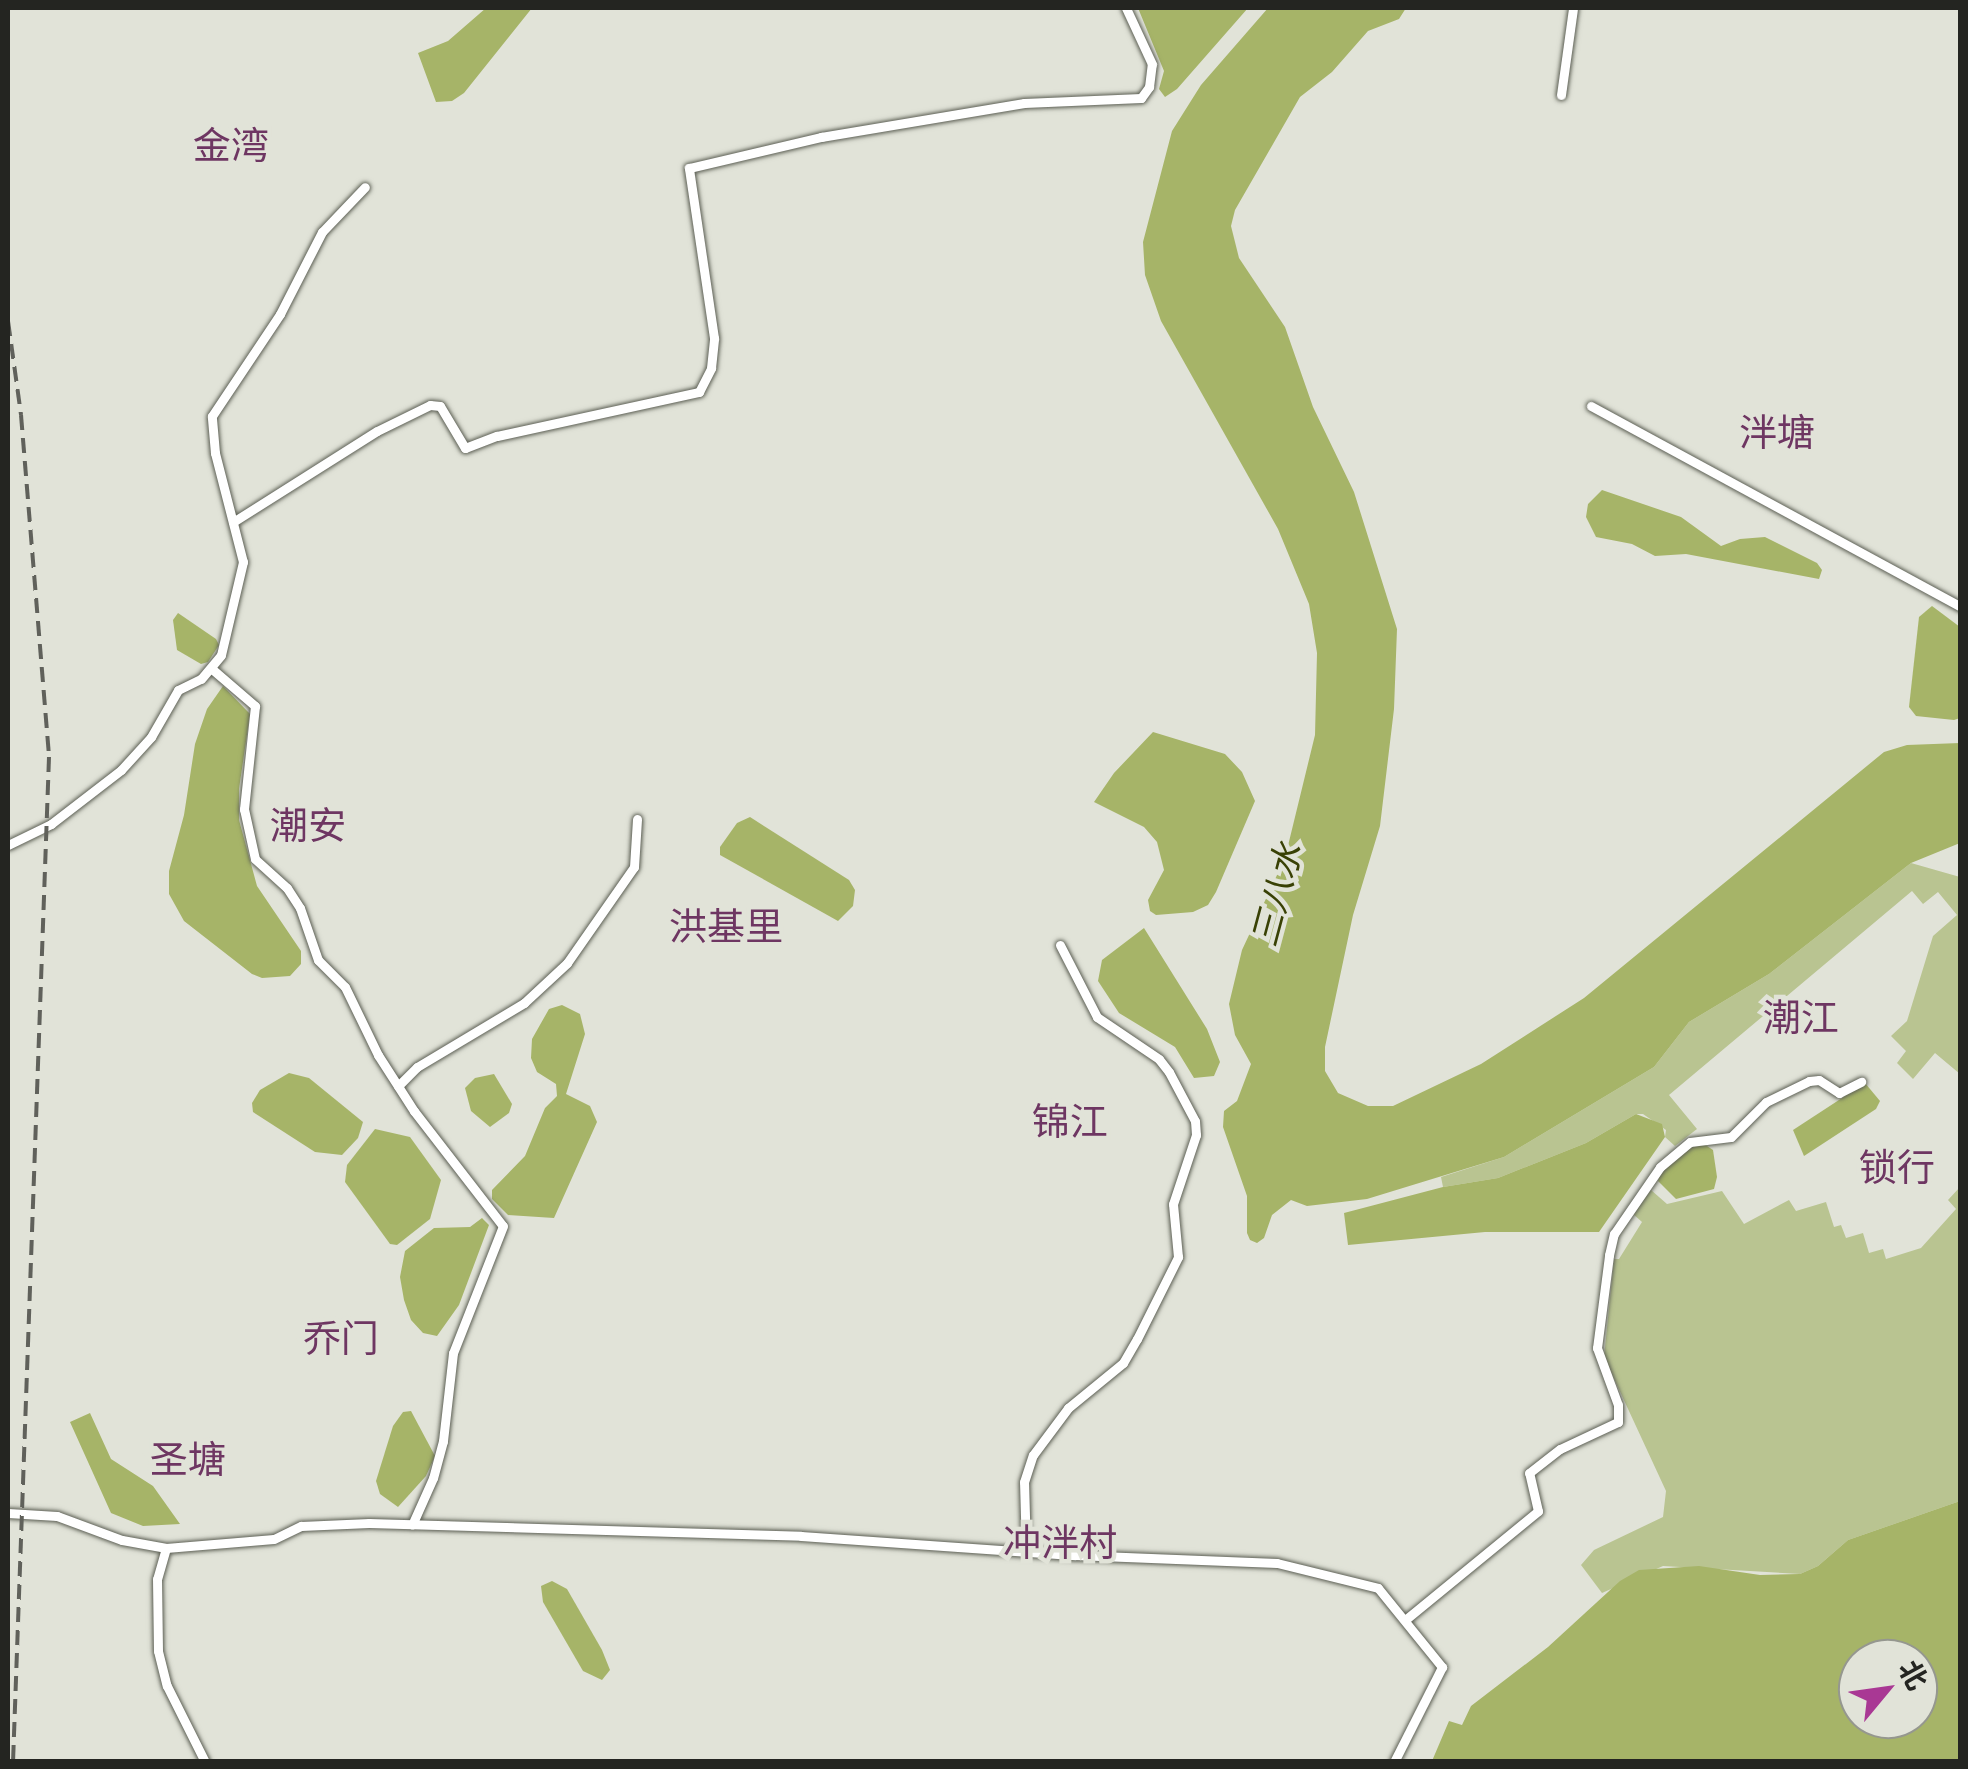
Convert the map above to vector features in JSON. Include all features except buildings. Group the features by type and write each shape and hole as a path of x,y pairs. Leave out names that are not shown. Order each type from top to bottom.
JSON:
{"street":[{"path":"233,522 377,431 434,404 440,406 464,448 497,436 698,392 711,368 714,338 690,168 822,137 1024,103 1141,98 1149,87 1152,64 1126,8"},
{"path":"1561,94 1573,8"},
{"path":"8,845 51,824 121,770 150,737 178,690 212,669 221,654 242,562 215,453 212,413 280,314 322,232 365,187"},
{"path":"1591,406 1960,606"},
{"path":"212,669 255,706 244,809 255,859 288,888 318,960 345,988 398,1086 503,1226 453,1353 443,1440 433,1478 412,1526"},
{"path":"398,1086 417,1067 524,1002 568,963 634,867 637,820"},
{"path":"1026,1552 1024,1495 1033,1455 1068,1408 1123,1363 1138,1339 1179,1254 1174,1204 1196,1134 1195,1121 1169,1072 1158,1059 1096,1017 1060,944"},
{"path":"1405,1620 1538,1511 1529,1473 1560,1449 1618,1422 1618,1405 1597,1348 1609,1256 1614,1234 1660,1167 1690,1142 1731,1137 1766,1102 1809,1081 1819,1080 1839,1093 1861,1082"},
{"path":"8,1513 48,1514 122,1540 166,1548 274,1539 301,1526 412,1526 801,1536 1026,1552 1278,1563 1373,1585 1442,1667 1394,1762"},
{"path":"166,1548 158,1579 158,1652 167,1686 205,1762"}],"shaded area":[{"path":"1911,863 1960,877 1960,1074 1935,1053 1913,1079 1897,1063 1906,1051 1891,1036 1907,1021 1933,936 1957,915 1938,892 1923,904 1912,891 1669,1095 1697,1129 1675,1146 1665,1137 1666,1130 1643,1114 1636,1114 1586,1143 1498,1178 1443,1187 1441,1177 1504,1157 1654,1067 1689,1022 1769,974"},
{"path":"1960,1187 1960,1501 1848,1540 1818,1566 1800,1574 1663,1566 1602,1593 1581,1565 1594,1550 1663,1517 1666,1491 1604,1357 1614,1259 1619,1259 1642,1222 1633,1214 1651,1190 1667,1204 1722,1191 1744,1224 1789,1200 1796,1211 1826,1202 1834,1227 1841,1225 1846,1238 1863,1233 1869,1253 1883,1249 1886,1259 1921,1248 1956,1209 1948,1200"}],"water":[{"path":"486,8 532,8 464,93 452,101 436,102 418,53 448,41"},
{"path":"1138,8 1248,8 1177,89 1165,97 1159,89 1164,71"},
{"name":"三八水","path":"1268,8 1406,8 1399,19 1368,31 1332,72 1300,97 1235,210 1231,226 1239,258 1285,327 1313,407 1354,492 1397,629 1394,709 1380,826 1353,915 1325,1047 1325,1071 1338,1093 1368,1106 1393,1106 1481,1064 1584,998 1884,752 1907,745 1960,743 1960,843 1911,863 1769,974 1689,1022 1654,1067 1504,1157 1367,1199 1307,1206 1291,1200 1272,1215 1264,1238 1257,1243 1247,1233 1247,1196 1223,1127 1224,1111 1237,1101 1251,1064 1235,1035 1229,1004 1242,950 1285,858 1315,735 1317,653 1309,604 1278,529 1161,321 1145,275 1143,242 1172,131 1201,85"},
{"path":"1602,490 1681,517 1721,546 1740,539 1765,537 1817,563 1822,570 1819,579 1686,554 1655,556 1632,544 1596,537 1586,517 1588,504"},
{"path":"1932,606 1960,627 1960,718 1954,720 1916,716 1909,707 1919,617"},
{"path":"178,613 216,639 219,645 208,662 201,664 177,650 173,620"},
{"path":"223,686 250,714 239,789 239,820 257,886 301,951 301,964 290,976 262,978 252,974 184,921 169,894 169,871 184,815 195,744 207,709"},
{"path":"1153,732 1225,754 1242,772 1255,801 1216,892 1208,905 1193,912 1156,915 1150,911 1148,900 1164,870 1157,842 1144,827 1094,802 1114,773"},
{"path":"750,817 849,880 855,890 853,906 838,921 720,855 720,847 737,823"},
{"path":"1144,928 1207,1029 1220,1062 1214,1076 1194,1078 1175,1047 1119,1013 1098,981 1102,960"},
{"path":"562,1005 580,1014 585,1034 566,1094 590,1106 597,1122 554,1218 508,1215 492,1199 492,1190 525,1156 545,1108 557,1096 556,1084 537,1072 531,1058 532,1039 549,1009"},
{"path":"289,1073 309,1078 363,1122 358,1138 342,1155 315,1152 253,1112 252,1103 260,1090"},
{"path":"494,1074 512,1104 509,1113 490,1127 471,1111 465,1088 475,1078"},
{"path":"1865,1083 1880,1101 1876,1109 1804,1156 1793,1130"},
{"path":"1636,1114 1662,1124 1665,1137 1599,1232 1485,1232 1348,1245 1344,1213 1443,1187 1498,1178 1586,1143"},
{"path":"375,1129 410,1137 441,1180 430,1219 397,1245 390,1244 345,1182 347,1165"},
{"path":"1704,1144 1713,1150 1717,1177 1714,1189 1676,1199 1658,1181 1660,1174 1686,1149"},
{"path":"482,1218 489,1225 459,1305 437,1336 423,1333 411,1320 404,1300 400,1277 405,1251 434,1228 470,1227"},
{"path":"411,1411 435,1456 426,1476 398,1507 380,1494 376,1481 393,1426 403,1412"},
{"path":"90,1413 111,1459 153,1486 180,1524 143,1526 111,1513 70,1422"},
{"path":"1960,1501 1960,1761 1432,1761 1449,1721 1462,1725 1471,1706 1548,1647 1620,1581 1639,1570 1699,1566 1760,1575 1800,1574 1818,1566 1848,1540"},
{"path":"552,1581 567,1589 602,1650 610,1670 602,1680 583,1671 543,1602 541,1586"}],"railway":[{"path":"8,321 21,415 49,757 13,1762"}],"district":[{"name":"金湾","path":"231,147"},
{"name":"泮塘","path":"1777,434"},
{"name":"潮安","path":"308,827"},
{"name":"洪基里","path":"726,928"},
{"name":"潮江","path":"1801,1019"},
{"name":"锦江","path":"1070,1123"},
{"name":"锁行","path":"1897,1169"},
{"name":"乔门","path":"341,1340"},
{"name":"圣塘","path":"188,1461"},
{"name":"冲泮村","path":"1060,1544"}]}
